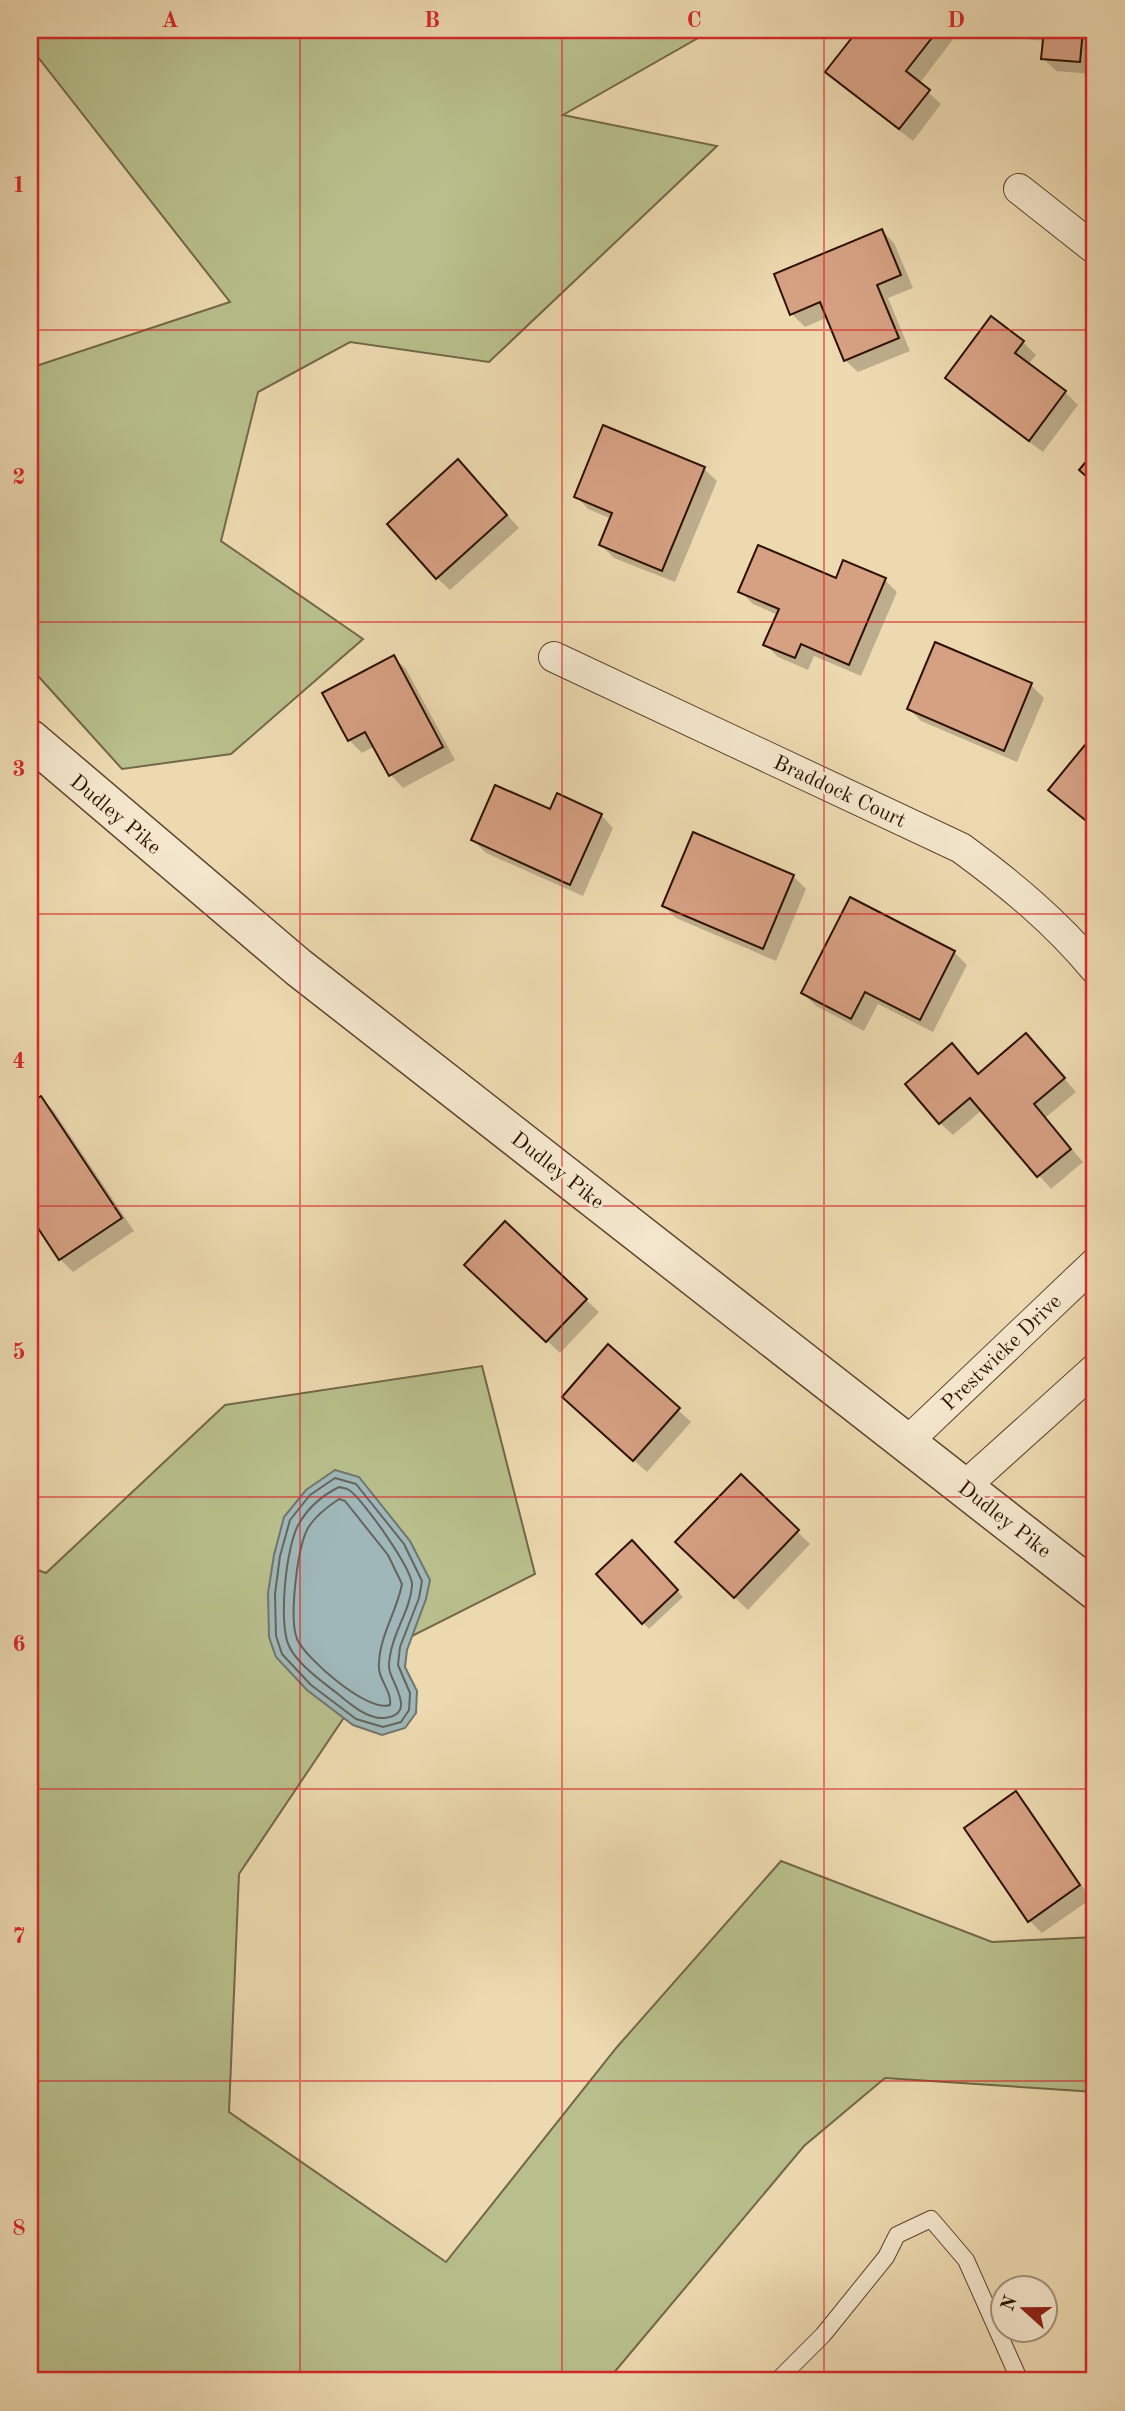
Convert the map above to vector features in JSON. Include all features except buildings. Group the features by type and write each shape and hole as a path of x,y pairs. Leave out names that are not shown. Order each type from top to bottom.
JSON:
{"street":[{"path":"1019,189 1095,249"},
{"name":"Braddock Court","path":"554,657 961,848 1013,887 1075,945 1095,969"},
{"name":"Dudley Pike","path":"30,739 298,967 1095,1590"},
{"name":"Prestwicke Drive","path":"907,1442 1095,1263"},
{"path":"964,1487 1095,1369"}],"lane":[{"path":"777,2381 823,2335 886,2257 897,2235 931,2218 966,2260 1020,2381"}],"green space":[{"path":"30,30 712,30 563,115 717,146 489,362 350,342 258,392 221,541 363,639 231,754 122,769 30,667 30,368 230,302 30,47"},
{"path":"482,1366 535,1574 392,1646 239,1874 229,2112 446,2262 617,2047 781,1861 992,1942 1095,1937 1095,2092 885,2078 804,2146 607,2381 30,2381 30,1567 46,1573 225,1405"}],"water":[{"path":"335,1470 359,1477 410,1541 430,1580 426,1599 407,1650 405,1667 417,1691 416,1713 405,1728 382,1735 353,1725 307,1690 276,1657 269,1637 268,1593 284,1517 306,1490"}]}
